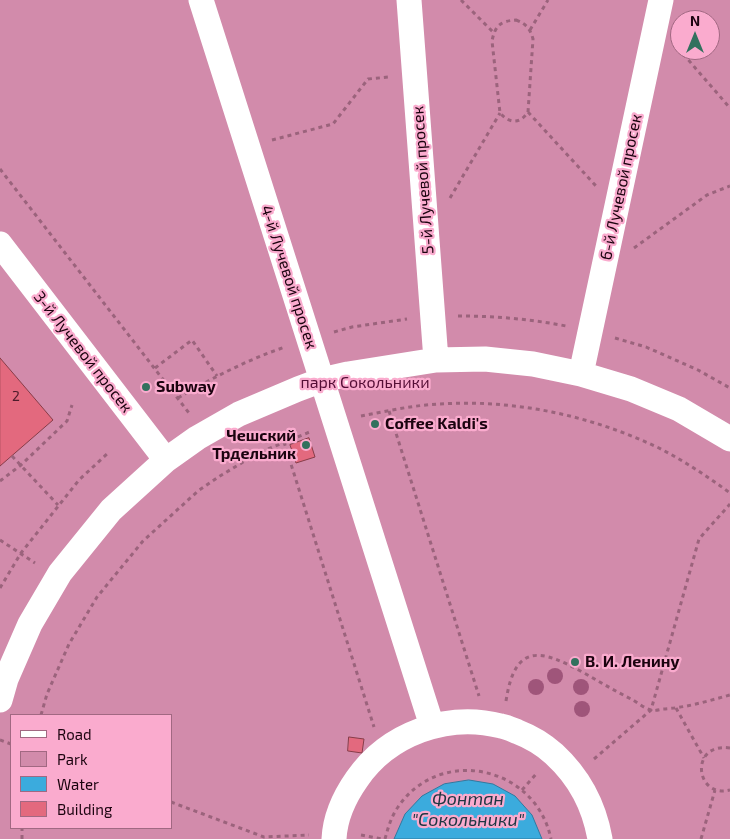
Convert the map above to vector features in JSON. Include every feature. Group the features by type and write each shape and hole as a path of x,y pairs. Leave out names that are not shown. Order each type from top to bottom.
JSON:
{"street":[{"name":"4-й Лучевой просек","path":"201,0 432,726"},
{"name":"5-й Лучевой просек","path":"409,0 436,360"},
{"name":"6-й Лучевой просек","path":"581,374 659,10"},
{"name":"3-й Лучевой просек","path":"0,244 166,460"},
{"path":"0,700 6,679 30,624 58,577 111,510 166,460 205,434 239,414 322,380 436,360 485,359 533,364 581,374 630,389 679,409 730,439"},
{"path":"334,836 339,812 350,789 364,769 382,752 405,736 432,726 460,722 495,725 529,737 553,753 584,790 594,813 600,839"}],"path":[{"path":"461,0 494,32"},
{"path":"530,30 548,0"},
{"path":"659,10 675,45 730,108"},
{"path":"507,20 516,20 530,30 533,39 528,112 524,118 512,121 505,119 500,113 492,41 494,32 499,25 507,20"},
{"path":"248,146 333,124 368,79 414,75"},
{"path":"528,112 616,209"},
{"path":"427,237 500,113"},
{"path":"0,169 205,434"},
{"path":"606,258 632,250 707,195 730,186"},
{"path":"154,368 192,340 217,376"},
{"path":"42,714 47,694 69,644 97,597 143,540 198,491 220,476 258,454 284,442 336,423 389,411 439,404 483,403 527,408 570,416 616,430 659,449 701,472 730,493"},
{"path":"0,481 21,465 67,421 72,405"},
{"path":"389,411 495,725"},
{"path":"284,442 382,752"},
{"path":"0,588 21,553 79,480 108,453"},
{"path":"12,456 59,506"},
{"path":"574,776 651,710 699,539 730,504"},
{"path":"0,540 58,577"},
{"path":"495,725 512,674 519,663 528,657 538,655 551,657 576,668 651,710 676,708 730,696"},
{"path":"676,708 704,758"},
{"path":"730,748 715,748 708,752 701,765 701,773 708,786 715,790 730,790"},
{"path":"172,802 263,838 334,836 383,839 389,822 398,807 409,794 423,783 439,776 474,770 508,780 522,790 534,802 542,815 551,839"},
{"path":"522,790 540,770"},
{"path":"701,839 715,790"}],"green space":[{"name":"парк Сокольники","path":"0,0 730,0 730,839 0,839"}],"water":[{"name":"Фонтан \"Сокольники\"","path":"469,780 493,784 515,796 532,815 542,839 394,839 405,814 422,796 444,784"}],"building":[{"path":"0,358 53,420 0,466"},
{"path":"309,438 315,457 296,463 290,445"},
{"path":"349,737 364,739 362,753 348,751"}],"place":[{"name":"Subway","path":"146,387"},
{"name":"Coffee Kaldi's","path":"375,424"},
{"name":"Чешский Трдельник","path":"306,445"},
{"name":"В. И. Ленину","path":"575,662"}]}
